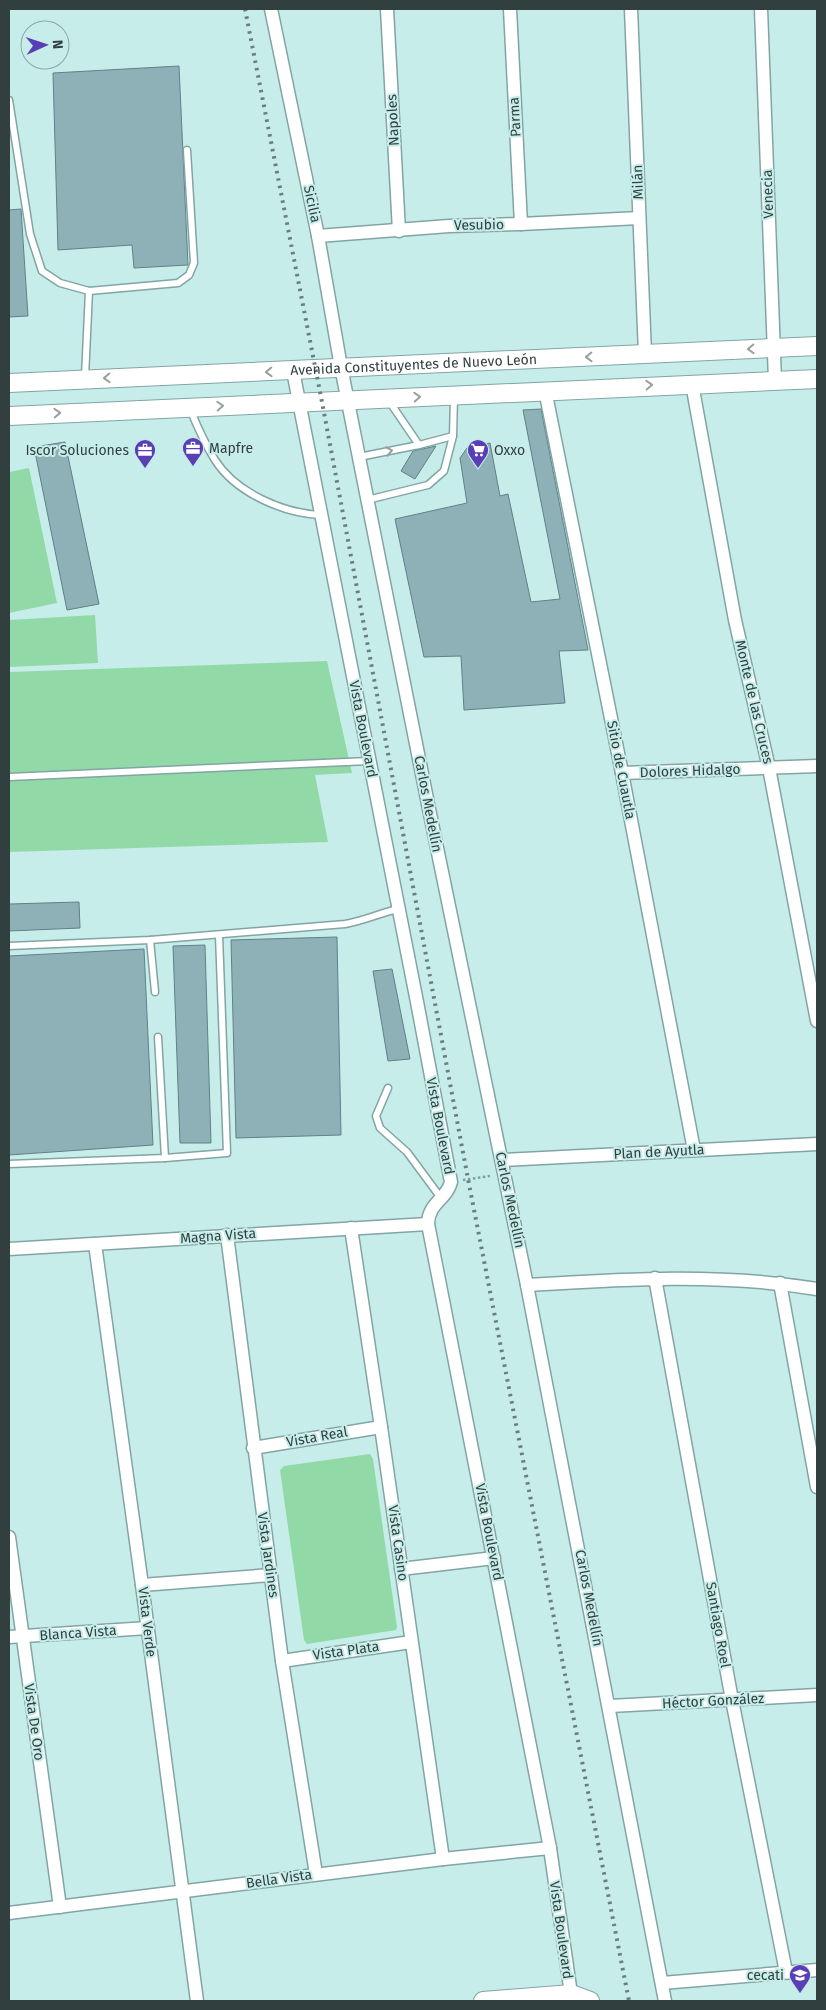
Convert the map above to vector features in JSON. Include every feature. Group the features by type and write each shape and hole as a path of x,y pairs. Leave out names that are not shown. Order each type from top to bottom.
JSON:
{"main road":[{"name":"Avenida Constituyentes de Nuevo León","path":"9,383 817,346"},
{"path":"9,416 817,379"},
{"path":"483,2001 570,1994 590,2001"}],"street":[{"name":"Sicilia","path":"271,9 318,236 348,401"},
{"name":"Napoles","path":"387,9 399,230"},
{"name":"Parma","path":"510,9 521,224"},
{"name":"Milán","path":"631,9 644,354"},
{"name":"Venecia","path":"762,9 775,380"},
{"name":"Vesubio","path":"318,236 449,226 639,218"},
{"name":"Vista Boulevard","path":"293,371 451,1182 450,1186 429,1211 428,1224 550,1848 570,1994"},
{"name":"Monte de las Cruces","path":"692,384 735,620 769,768 817,1021"},
{"name":"Sitio de Cuautla","path":"545,390 622,773 694,1150"},
{"name":"Carlos Medellín","path":"348,401 528,1285 665,2001"},
{"name":"Dolores Hidalgo","path":"622,773 817,766"},
{"name":"Plan de Ayutla","path":"502,1160 817,1144"},
{"name":"Magna Vista","path":"9,1249 428,1224"},
{"name":"Vista Casino","path":"351,1228 443,1859"},
{"name":"Vista Jardines","path":"227,1235 282,1661 316,1874"},
{"name":"Vista Verde","path":"95,1244 197,2001"},
{"path":"528,1285 654,1278 714,1278 780,1283 817,1289"},
{"name":"Santiago Roel","path":"654,1278 732,1700 786,1972"},
{"path":"780,1283 817,1487"},
{"name":"Vista Real","path":"253,1448 381,1426"},
{"name":"Vista De Oro","path":"9,1537 60,1907"},
{"path":"401,1569 494,1558"},
{"path":"142,1585 271,1575"},
{"name":"Blanca Vista","path":"9,1637 148,1628"},
{"name":"Vista Plata","path":"282,1661 411,1642"},
{"name":"Héctor González","path":"610,1706 817,1695"},
{"name":"Bella Vista","path":"9,1913 316,1874 550,1848"},
{"path":"662,1983 817,1970"}],"lane":[{"path":"9,100 30,234 42,271 60,283 89,291 178,283 189,275 194,263 187,150"},
{"path":"85,379 89,291"},
{"path":"367,500 428,485 444,471 453,436 454,395"},
{"path":"387,398 419,445"},
{"path":"189,408 216,462 242,488 270,504 304,514 320,515"},
{"path":"359,457 453,436"},
{"path":"9,777 370,761"},
{"path":"9,946 150,940 345,924 360,922 376,914 398,909"},
{"path":"9,1164 165,1158 227,1153 219,935"},
{"path":"150,940 155,992"},
{"path":"158,1037 165,1158"},
{"path":"388,1088 376,1116 380,1128 407,1152 440,1198"}],"path":[{"path":"451,1182 504,1174"}],"green space":[{"path":"29,468 57,603 9,613 9,472"},
{"path":"95,615 98,663 9,667 9,620"},
{"path":"327,661 352,773 315,775 328,842 9,852 9,672"},
{"path":"370,1454 373,1459 397,1627 396,1630 307,1644 304,1640 280,1470 284,1466"}],"building":[{"path":"179,66 188,265 134,268 132,245 58,250 53,73"},
{"path":"21,209 28,316 9,317 9,210"},
{"path":"541,409 588,650 559,651 565,703 464,710 461,656 424,657 395,519 467,503 460,458 467,448 490,443 500,496 508,494 531,602 560,599 523,410"},
{"path":"65,442 99,604 67,610 34,447"},
{"path":"436,446 415,479 401,471 413,451"},
{"path":"79,902 80,928 9,931 9,904"},
{"path":"337,937 341,1135 236,1138 231,940"},
{"path":"205,945 211,1143 180,1143 173,946"},
{"path":"144,949 153,1145 9,1155 9,956"},
{"path":"392,969 410,1059 388,1061 373,971"}],"railway":[{"path":"245,9 322,402 468,1179 629,2001"}],"place":[{"name":"Mapfre","path":"193,467"},
{"name":"Iscor Soluciones","path":"145,469"},
{"name":"Oxxo","path":"478,469"},
{"name":"cecati","path":"800,1994"}]}
